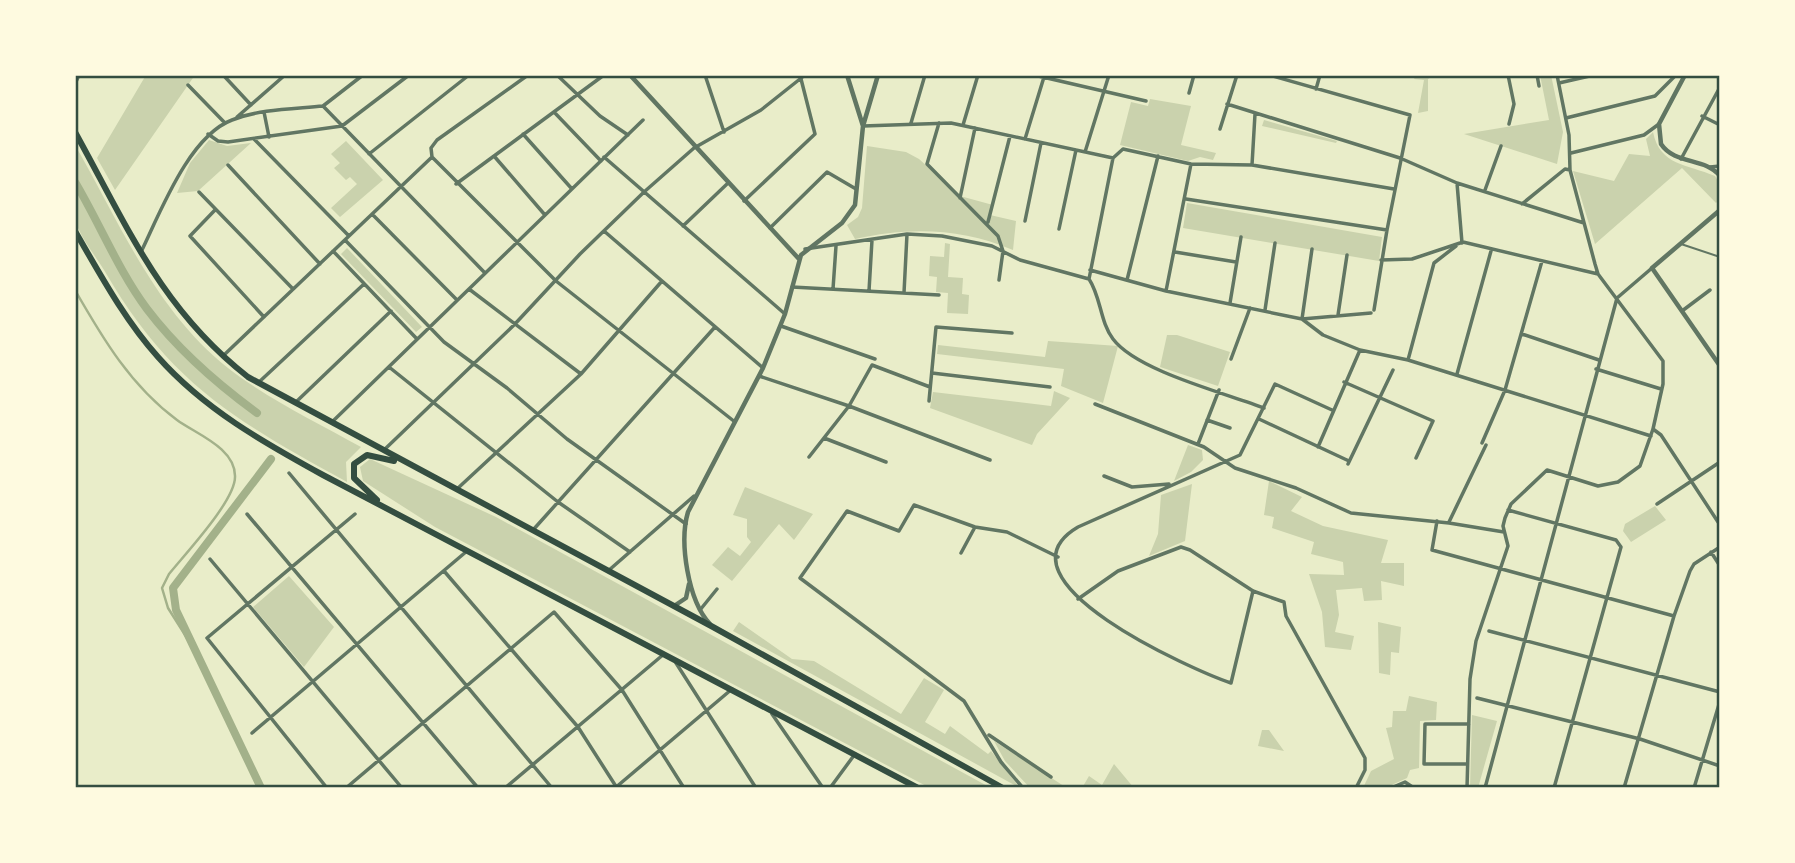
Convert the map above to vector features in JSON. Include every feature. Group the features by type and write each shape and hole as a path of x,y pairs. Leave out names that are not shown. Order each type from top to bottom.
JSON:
{"highway":[{"path":"75,132 140,253 173,303 223,356 258,383 713,627 1003,788"},
{"path":"75,231 132,324 156,355 196,394 272,447 734,688 918,788"},
{"path":"388,508 357,482 352,469 356,461 367,455 403,463"}],"street":[{"path":"75,83 79,75"},
{"path":"235,119 285,75"},
{"path":"140,253 188,160 208,134 235,119 264,112 323,106 363,75"},
{"path":"208,134 223,143 342,126 409,75"},
{"path":"369,154 469,75"},
{"path":"528,75 449,129 431,148 432,158 556,281 735,422"},
{"path":"557,75 575,95 628,135"},
{"path":"456,184 604,75"},
{"path":"630,75 727,184 799,259"},
{"path":"705,75 724,132"},
{"path":"847,75 863,126"},
{"path":"713,627 699,611 690,580 686,524 694,496 763,368 785,314 799,259 805,249 846,219 855,205 863,126 878,75"},
{"path":"911,123 925,75"},
{"path":"963,125 978,75"},
{"path":"1034,75 1146,101"},
{"path":"1085,152 1109,75"},
{"path":"1189,93 1194,75"},
{"path":"1220,129 1237,75"},
{"path":"1090,270 1166,291 1302,319 1372,311 1410,115 1269,75"},
{"path":"1316,89 1320,75"},
{"path":"1508,75 1514,104 1509,124"},
{"path":"1537,75 1539,86"},
{"path":"1467,788 1469,690 1476,641 1509,541 1504,532 1508,510 1547,470 1598,486 1612,484 1631,475 1644,459 1662,389 1663,360 1598,274 1570,170 1571,153 1557,75"},
{"path":"1558,83 1594,75"},
{"path":"1566,118 1655,96 1676,75"},
{"path":"1676,75 1678,85"},
{"path":"1571,153 1644,135 1659,124 1685,75"},
{"path":"383,451 514,325 644,192 694,148 761,110 802,76 815,134 744,201"},
{"path":"1025,139 1045,76"},
{"path":"225,77 251,104"},
{"path":"188,85 225,123"},
{"path":"1681,159 1719,87"},
{"path":"1227,104 1400,158 1457,183 1584,223"},
{"path":"323,106 485,273"},
{"path":"553,111 603,159 785,314"},
{"path":"264,112 269,137"},
{"path":"1252,165 1255,114"},
{"path":"1702,117 1720,125"},
{"path":"331,423 642,120"},
{"path":"863,126 911,123 963,125 1113,158"},
{"path":"939,123 927,164 988,223 1002,241 999,280"},
{"path":"1659,124 1661,144 1667,152 1710,167 1720,166"},
{"path":"960,198 975,128"},
{"path":"523,134 572,189"},
{"path":"988,223 1010,136"},
{"path":"254,139 349,236"},
{"path":"1025,222 1041,143"},
{"path":"1485,191 1501,146"},
{"path":"1089,279 1113,158 1121,149 1191,164 1252,165 1394,189"},
{"path":"1059,229 1076,150"},
{"path":"494,156 545,215"},
{"path":"1127,280 1158,156"},
{"path":"223,356 432,158"},
{"path":"1166,291 1191,164"},
{"path":"228,165 320,264"},
{"path":"1710,167 1720,176"},
{"path":"1522,204 1565,169 1570,170"},
{"path":"770,228 827,172 858,190"},
{"path":"1457,183 1463,242"},
{"path":"683,226 727,184"},
{"path":"199,192 293,289"},
{"path":"1186,199 1387,230"},
{"path":"215,210 190,234 264,317"},
{"path":"1485,788 1617,298 1720,210"},
{"path":"372,214 457,300"},
{"path":"604,231 763,368"},
{"path":"805,249 907,234 954,238 1089,279 1095,287 1112,338 1120,345 1149,366 1264,408"},
{"path":"904,293 907,234"},
{"path":"1230,303 1241,237"},
{"path":"345,240 429,328 596,460 686,524"},
{"path":"869,291 872,240"},
{"path":"1408,360 1434,263 1463,242"},
{"path":"1381,260 1412,259 1463,242 1491,251 1598,274"},
{"path":"1265,310 1275,243"},
{"path":"833,289 836,246"},
{"path":"1302,319 1312,249"},
{"path":"333,251 418,339"},
{"path":"1457,375 1491,251"},
{"path":"1175,253 1236,262"},
{"path":"1338,316 1347,255"},
{"path":"1449,523 1505,390 1542,261"},
{"path":"1652,268 1720,366"},
{"path":"456,490 581,374 662,281"},
{"path":"258,383 364,284"},
{"path":"792,287 939,295"},
{"path":"469,289 581,374"},
{"path":"1682,311 1710,290"},
{"path":"1231,359 1250,308"},
{"path":"295,404 391,311"},
{"path":"1302,319 1323,335 1360,350 1408,360 1586,418 1651,436"},
{"path":"781,326 875,359"},
{"path":"533,530 715,327"},
{"path":"929,401 936,327 1012,333"},
{"path":"1522,334 1599,360"},
{"path":"1318,447 1360,350"},
{"path":"809,457 849,406 872,365 930,387"},
{"path":"389,367 415,390 434,401 498,451 558,502 630,552"},
{"path":"1597,369 1662,389"},
{"path":"1258,419 1349,463 1393,370"},
{"path":"932,373 1050,387"},
{"path":"759,376 849,406 990,460"},
{"path":"1345,383 1433,421 1416,458"},
{"path":"1253,590 1231,683 1142,643 1093,611 1078,599 1064,580 1058,557 1062,542 1073,530 1225,462 1243,451 1275,384 1332,410"},
{"path":"1198,444 1219,390"},
{"path":"1095,404 1198,444 1225,462 1351,513 1449,523 1504,532"},
{"path":"1207,420 1230,428"},
{"path":"1653,429 1692,480 1720,525"},
{"path":"824,438 886,462"},
{"path":"1657,504 1720,462"},
{"path":"289,473 552,788"},
{"path":"1104,476 1141,488 1179,482"},
{"path":"608,571 694,496"},
{"path":"1023,788 1001,762 987,734 964,701 800,578 847,510 899,531 914,505 975,527 1007,533 1058,557"},
{"path":"1508,510 1557,521 1616,540 1620,544 1608,598 1554,788"},
{"path":"247,514 478,788"},
{"path":"327,788 269,719 207,638 355,514"},
{"path":"1437,522 1432,550 1674,616"},
{"path":"961,553 975,527"},
{"path":"1078,599 1118,571 1145,558 1184,547 1253,590 1284,602 1286,616 1364,754 1366,768 1356,788"},
{"path":"1625,788 1674,616 1692,568 1720,547"},
{"path":"252,733 468,550"},
{"path":"1711,552 1720,566"},
{"path":"210,559 402,788"},
{"path":"444,570 578,727 616,787 734,688"},
{"path":"674,606 685,598 690,580"},
{"path":"699,611 717,589"},
{"path":"346,788 554,612 622,690 684,788"},
{"path":"1489,631 1720,692"},
{"path":"505,788 669,654 756,788"},
{"path":"1477,698 1640,739 1720,766"},
{"path":"1694,788 1720,701"},
{"path":"767,706 823,788"},
{"path":"1467,764 1424,764 1425,724 1469,724"},
{"path":"987,734 1051,777"},
{"path":"830,788 855,754"},
{"path":"1391,788 1405,782 1412,786"}],"lane":[{"path":"1680,243 1720,257"}],"green space":[{"path":"146,75 195,75 115,190 97,158"},
{"path":"1416,75 1435,75 1428,79 1428,111 1418,113 1424,80 1414,79"},
{"path":"1540,75 1551,75 1563,132 1557,164 1464,134 1549,120"},
{"path":"1150,99 1191,106 1181,145 1216,153 1213,160 1200,157 1188,161 1120,145 1131,102 1148,106"},
{"path":"1264,120 1337,141 1336,143 1262,126"},
{"path":"1653,132 1662,152 1668,158 1715,176 1720,185 1720,199 1716,203 1682,168 1595,244 1573,171 1614,181 1629,154 1650,156 1646,139"},
{"path":"209,140 227,146 251,143 198,191 177,193 190,163"},
{"path":"346,141 383,180 340,217 331,208 357,184 350,177 346,180 334,168 340,163 331,154"},
{"path":"75,145 159,293 202,345 259,390 361,447 346,462 347,482 239,418 209,396 154,343 129,309 77,225 73,201"},
{"path":"867,146 906,152 919,159 960,196 993,205 990,215 1016,221 1013,250 974,237 935,232 915,231 855,239 847,225 858,217 862,208"},
{"path":"1187,203 1382,237 1379,261 1183,228"},
{"path":"945,243 950,244 948,277 963,278 962,294 969,295 968,314 947,313 948,293 936,292 937,277 929,276 930,256 944,257"},
{"path":"347,248 422,327 416,332 341,254"},
{"path":"1167,335 1177,335 1230,352 1218,386 1160,367"},
{"path":"1048,341 1118,346 1103,403 1061,386 1064,369 937,354 938,345 1045,357"},
{"path":"1054,391 1070,398 1037,434 1032,445 930,408 933,392 1051,406"},
{"path":"1188,445 1202,450 1203,460 1191,472 1174,481"},
{"path":"370,459 496,517 991,788 930,788 435,527 363,481 360,467"},
{"path":"1269,481 1302,497 1291,511 1323,526 1388,540 1381,563 1404,563 1404,586 1381,581 1382,600 1364,601 1362,588 1336,590 1339,615 1335,632 1354,636 1351,650 1325,647 1322,612 1309,574 1344,575 1343,562 1311,554 1314,542 1272,528 1274,517 1264,515"},
{"path":"1192,484 1185,541 1149,556 1158,534 1161,495"},
{"path":"745,487 813,514 794,540 779,524 732,581 712,565 728,547 740,556 751,542 747,537 747,519 733,515"},
{"path":"1655,506 1666,520 1631,542 1623,531 1625,524"},
{"path":"289,576 334,627 304,667 253,607"},
{"path":"739,622 792,659 814,661 901,714 924,678 944,690 925,722 945,734 950,726 988,754 991,751 1020,788 733,631"},
{"path":"1378,622 1401,627 1399,653 1391,652 1390,675 1379,673"},
{"path":"1409,696 1437,702 1436,720 1420,721 1419,768 1410,770 1407,778 1385,788 1363,788 1371,771 1394,759 1386,728 1392,727 1393,711 1406,711"},
{"path":"1472,715 1497,721 1478,788 1470,788"},
{"path":"1262,730 1269,730 1284,751 1258,746"},
{"path":"994,741 1067,788 1030,788 1005,761"},
{"path":"1114,764 1134,788 1082,788 1089,776 1102,785"}],"waterway":[{"path":"75,182 127,279 147,309 198,365 257,413"},
{"path":"75,290 107,344 132,377 177,420 222,450 234,467 233,487 227,499 169,574 162,588 168,608 201,660"},
{"path":"261,788 176,610 173,588 271,459"}]}
